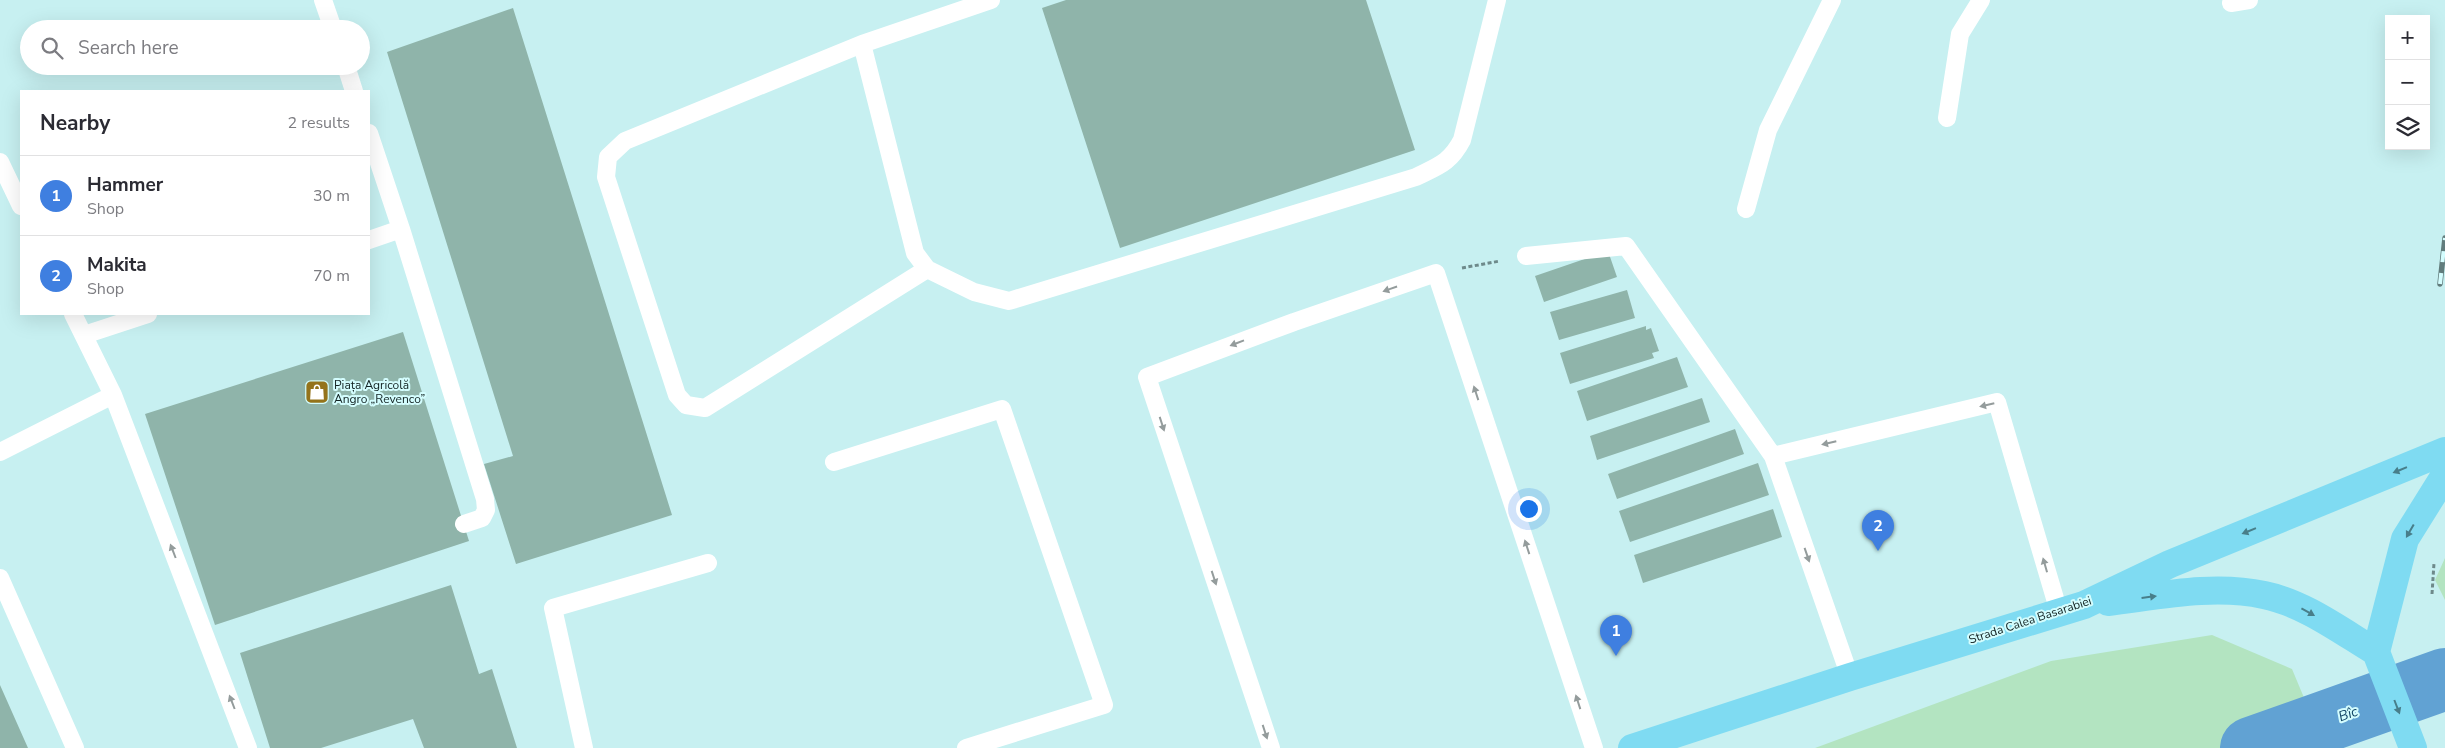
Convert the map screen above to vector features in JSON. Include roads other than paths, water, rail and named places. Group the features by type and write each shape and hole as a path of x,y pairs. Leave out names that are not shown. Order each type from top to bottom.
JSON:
{"main road":[{"name":"Strada Calea Basarabiei","path":"1632,748 1850,677 2071,609 2170,564 2445,451"},
{"path":"2413,748 2378,659 2405,539 2445,475"},
{"path":"2071,609 2181,593 2223,591 2264,594 2303,608 2378,659"}],"lane":[{"path":"323,0 330,20"},
{"path":"927,269 705,408 686,405 676,395 606,177 608,157 625,142 862,44 991,0"},
{"path":"862,44 915,253 927,269 974,292 1009,301 1424,173 1454,156 1462,140 1497,0"},
{"path":"1746,209 1768,130 1832,0"},
{"path":"1947,118 1960,34 1981,0"},
{"path":"2231,3 2249,0"},
{"path":"349,75 354,90"},
{"path":"370,136 402,229 485,499 486,510 482,518 464,524"},
{"path":"0,162 20,204"},
{"path":"370,240 402,229"},
{"path":"1526,256 1626,246 1773,456 1850,677"},
{"path":"1270,748 1147,378 1294,322 1436,273 1594,748"},
{"path":"74,315 113,395 203,610 248,748"},
{"path":"84,335 145,315"},
{"path":"0,452 113,395"},
{"path":"1773,456 1996,402 2071,609"},
{"path":"834,462 1002,410 1104,705 966,748"},
{"path":"584,748 553,608 708,563"},
{"path":"0,578 75,748"}],"waterway":[{"name":"Bîc","path":"2251,748 2445,679"}],"railway":[{"path":"2440,284 2445,238"}],"place":[{"name":"Piața Agricolă Angro „Revenco”","path":"317,392"},
{"name":"Makita","path":"1878,551"},
{"name":"Hammer","path":"1616,656"}]}
